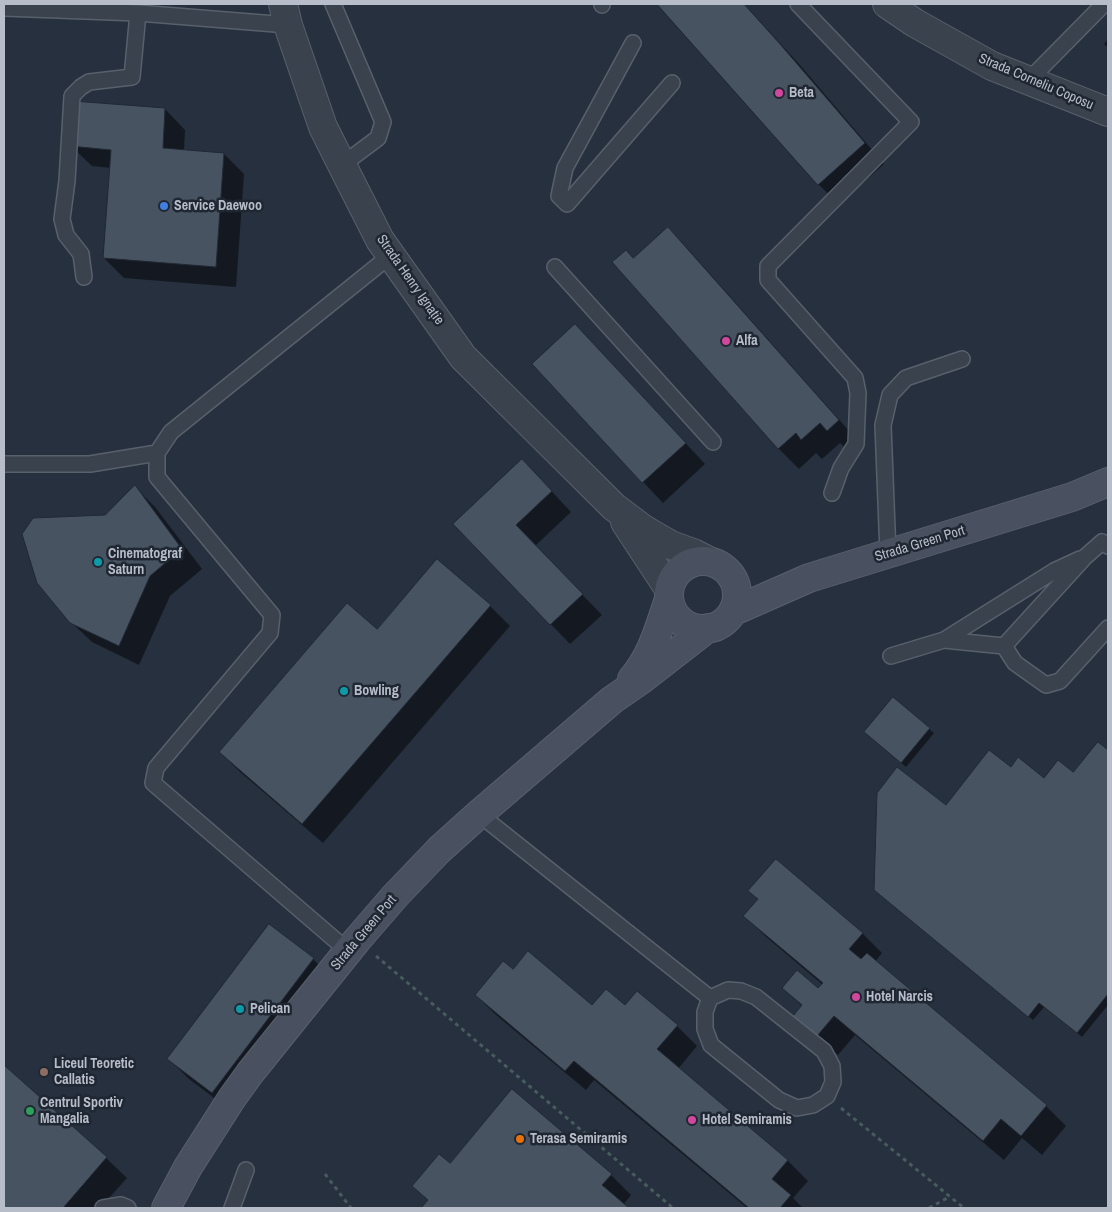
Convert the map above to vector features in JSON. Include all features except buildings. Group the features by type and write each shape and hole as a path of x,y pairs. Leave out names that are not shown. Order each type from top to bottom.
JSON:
{"street":[{"name":"Strada Corneliu Coposu","path":"887,4 915,23 992,66 1108,112"},
{"name":"Strada Henry Ignație","path":"286,14 323,127 380,240 463,357 614,507 642,528 671,545 709,561"},
{"name":"Strada Green Port","path":"734,611 810,578 1072,496 1108,482"},
{"name":"Strada Henry Ignație","path":"614,507 647,554 669,594"},
{"path":"698,560 709,561 719,564 728,571 734,580 737,600 734,611 718,626 697,628 687,625 678,618 672,610 669,594 672,578 679,570 698,560"},
{"name":"Strada Green Port","path":"612,700 641,668 650,652 669,594"},
{"name":"Strada Green Port","path":"166,1208 188,1167 250,1073 352,945 395,896 439,850 612,700 708,628"}],"lane":[{"path":"332,4 383,122 378,138 342,165"},
{"path":"798,4 911,122 768,266 768,280 856,378 858,393 856,444 840,468 832,493"},
{"path":"1028,81 1104,4"},
{"path":"4,8 138,13 286,14"},
{"path":"84,277 81,254 66,235 62,219 67,181 72,96 89,82 132,77 138,13"},
{"path":"633,43 565,168 560,196 567,204 672,83"},
{"path":"352,945 153,783 156,768 270,633 272,615 157,477 157,453 171,432 390,255"},
{"path":"556,267 713,442"},
{"path":"888,554 883,426 890,395 906,378 962,359"},
{"path":"4,464 90,464 157,453"},
{"path":"1004,646 1085,557 1102,542 1108,546"},
{"path":"891,656 944,640 1054,571 1085,557"},
{"path":"1004,646 1015,663 1046,685 1060,681 1108,628"},
{"path":"944,640 1004,646"},
{"path":"479,814 710,998"},
{"path":"728,990 742,991 756,997 824,1051 832,1066 833,1082 827,1096 813,1105 797,1108 779,1100 711,1046 705,1029 705,1012 710,998 728,990"},
{"path":"232,1208 246,1170"},
{"path":"103,1208 120,1205 128,1208"}],"path":[{"path":"352,945 673,1208"},
{"path":"827,1096 964,1208"},
{"path":"325,1174 351,1208"},
{"path":"929,1208 949,1196"}],"place":[{"name":"Beta","path":"779,93"},
{"name":"Service Daewoo","path":"164,206"},
{"name":"Alfa","path":"726,341"},
{"name":"Cinematograf Saturn","path":"98,562"},
{"name":"Bowling","path":"344,691"},
{"name":"Hotel Narcis","path":"856,997"},
{"name":"Pelican","path":"240,1009"},
{"name":"Liceul Teoretic Callatis","path":"44,1072"},
{"name":"Centrul Sportiv Mangalia","path":"30,1111"},
{"name":"Hotel Semiramis","path":"692,1120"},
{"name":"Terasa Semiramis","path":"520,1139"}]}
